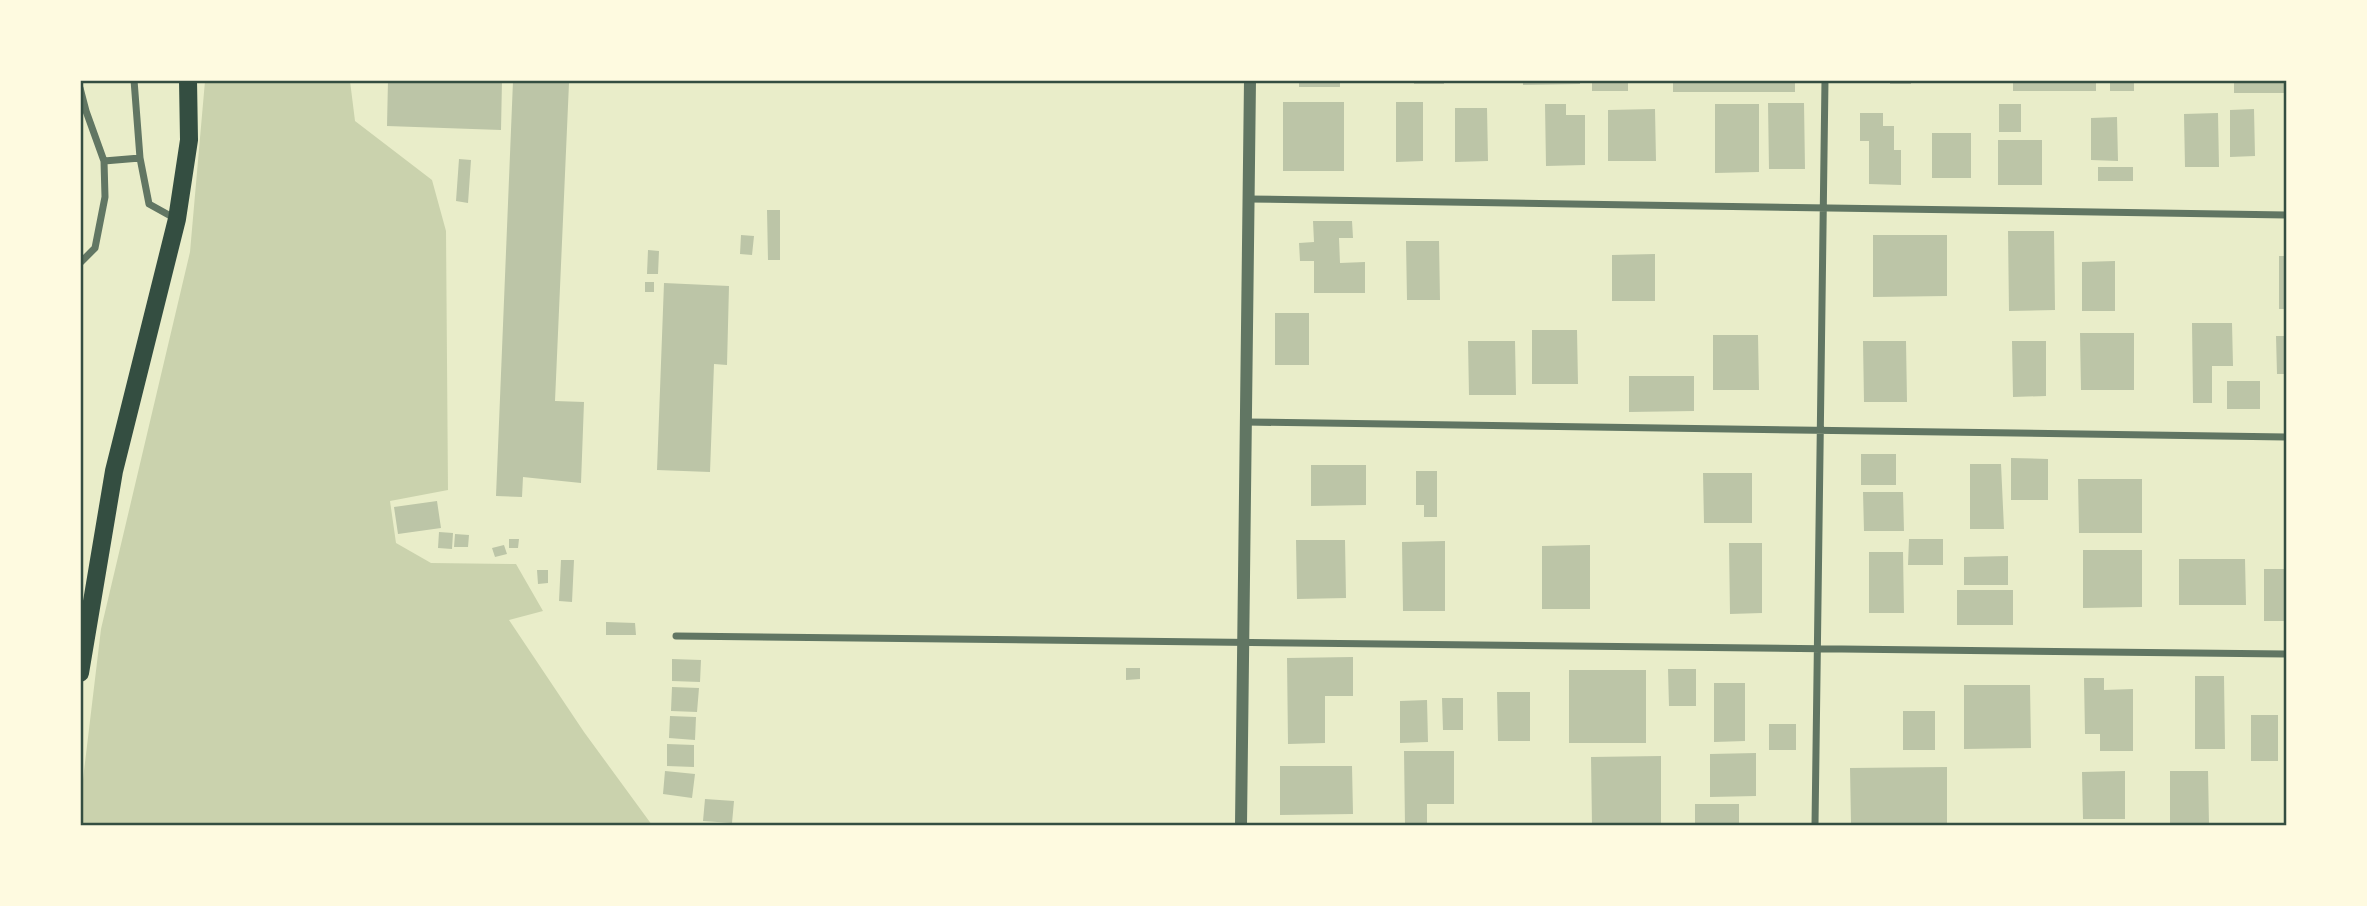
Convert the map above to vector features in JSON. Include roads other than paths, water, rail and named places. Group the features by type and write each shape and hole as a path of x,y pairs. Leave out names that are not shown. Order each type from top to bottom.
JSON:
{"main road":[{"path":"80,673 114,471 177,219 189,139 188,80"}],"street":[{"path":"134,80 140,158 149,204 177,219"},
{"path":"1241,825 1250,80"},
{"path":"1815,825 1825,80"},
{"path":"80,88 104,161 105,197 95,248 80,263"},
{"path":"104,161 140,158"},
{"path":"1248,200 2287,215"},
{"path":"1246,422 2287,437"},
{"path":"676,636 2287,654"}]}
